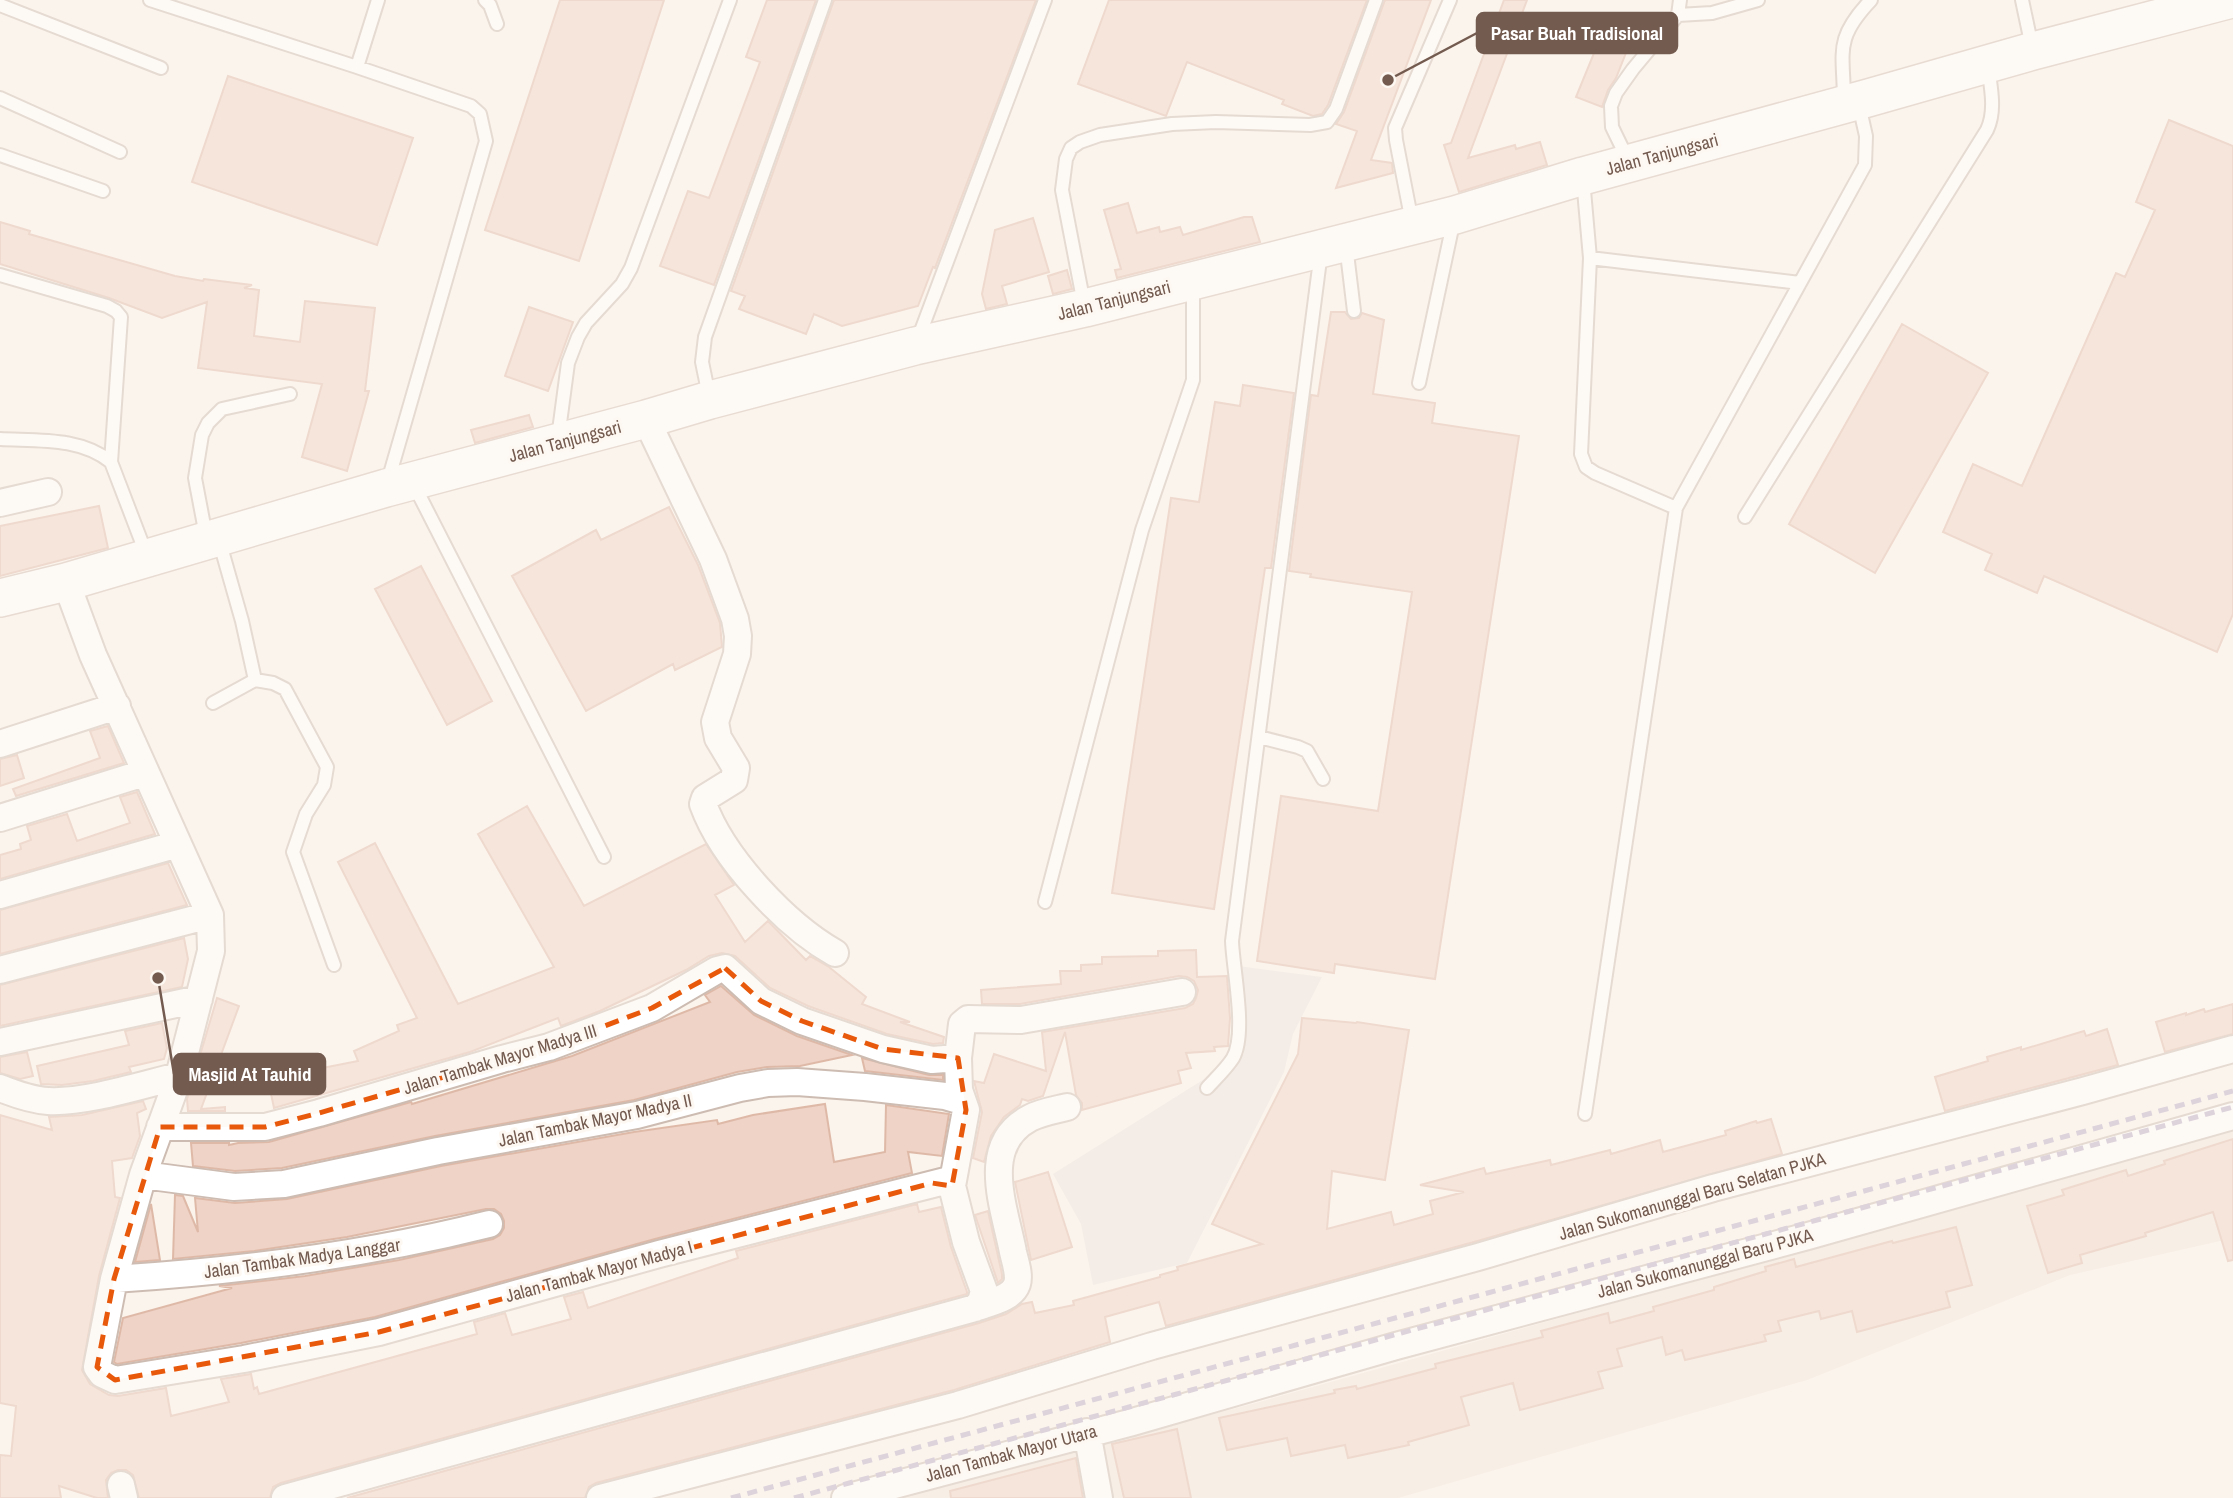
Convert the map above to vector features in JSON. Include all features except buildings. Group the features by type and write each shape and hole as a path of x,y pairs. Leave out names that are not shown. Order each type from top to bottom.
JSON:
{"main road":[{"name":"Jalan Tanjungsari","path":"0,597 66,582 147,556 212,540 399,485 915,346 1085,308 1455,215 1583,176 1988,63 2228,0"}],"street":[{"path":"646,419 713,559 732,607 738,636 737,654 715,722 718,738 736,768 734,780 705,798 703,804 723,842 750,878 794,926 835,953"},
{"path":"0,503 48,492"},
{"path":"66,582 93,655 144,773 210,915 211,951 179,1076 143,1175 114,1279"},
{"path":"0,744 117,706"},
{"path":"0,818 144,773"},
{"path":"0,895 178,844"},
{"path":"0,970 210,915"},
{"name":"Jalan Tambak Mayor Madya III","path":"160,1127 265,1127 319,1113 549,1047 652,1008 724,968 761,1001 802,1021 883,1049 945,1059"},
{"path":"975,1308 981,1302 984,1291 966,1242 952,1186 967,1110 962,1101 958,1075 945,1059 962,1024 968,1018 1021,1020 1182,992"},
{"path":"0,1042 199,999"},
{"name":"Jalan Sukomanunggal Baru Selatan PJKA","path":"600,1498 958,1405 1148,1348 1478,1257 1713,1188 2233,1049"},
{"path":"0,1088 20,1096 48,1101 88,1097 179,1076"},
{"name":"Jalan Tambak Mayor Madya II","path":"143,1175 234,1187 284,1184 438,1151 637,1115 768,1083 797,1082 865,1087 945,1096 962,1101"},
{"path":"285,1498 975,1308 1006,1296 1017,1284 1017,1272 1004,1215 998,1167 1003,1150 1018,1127 1030,1118 1067,1107"},
{"name":"Jalan Sukomanunggal Baru PJKA","path":"1177,1409 1396,1346 1808,1236 2233,1116"},
{"name":"Jalan Tambak Mayor Madya I","path":"114,1279 97,1367 102,1374 115,1380 244,1359 379,1332 659,1254 906,1190 945,1181 952,1186"},
{"name":"Jalan Tambak Madya Langgar","path":"114,1279 242,1269 338,1255 489,1224"},
{"name":"Jalan Tambak Mayor Utara","path":"845,1498 1177,1409"},
{"path":"1087,1432 1099,1498"}],"lane":[{"path":"150,0 471,106 480,114 486,141 399,485 604,857"},
{"path":"356,67 378,0"},
{"path":"485,0 491,5 497,24"},
{"path":"557,442 568,363 578,337 586,323 622,284 631,268 730,0"},
{"path":"710,400 702,362 705,337 825,0"},
{"path":"915,346 1045,0"},
{"path":"1085,308 1062,190 1064,166 1071,148 1100,135 1172,124 1216,122 1310,125 1327,122 1336,109 1376,0"},
{"path":"1413,226 1395,128 1450,0"},
{"path":"1630,163 1612,127 1611,106 1621,85 1678,15 1679,0"},
{"path":"1678,15 1712,13 1758,0"},
{"path":"1585,1114 1676,508 1866,164 1866,136 1851,103 1842,46 1856,16 1871,0"},
{"path":"2022,0 2033,51"},
{"path":"0,5 161,68"},
{"path":"1745,517 1992,121 1988,63"},
{"path":"0,98 120,152"},
{"path":"0,155 103,191"},
{"path":"1583,176 1590,258 1581,454 1586,467 1595,473 1676,508"},
{"path":"1419,383 1455,215"},
{"path":"1333,245 1354,311"},
{"path":"1208,1088 1237,1049 1238,1006 1232,941 1259,737 1333,245"},
{"path":"1590,258 1800,284"},
{"path":"0,275 107,306 121,317 111,462 147,556"},
{"path":"1045,902 1142,530 1193,380 1192,280"},
{"path":"255,680 242,621 212,540 195,478 202,435 208,423 222,409 290,394"},
{"path":"0,439 78,444 100,452 111,462"},
{"path":"213,703 255,680 273,683 285,690 327,767 324,785 306,814 293,852 334,965"},
{"path":"1259,737 1307,751 1323,779"}],"highlighted area":[{"path":"725,968 761,1001 802,1021 883,1049 958,1058 966,1110 952,1186 932,1183 379,1332 115,1380 97,1367 114,1279 160,1127 265,1127 319,1113 549,1047 652,1008"}],"shaded area":[{"path":"1238,966 1322,977 1293,1034 1284,1072 1187,1263 1093,1285 1081,1224 1053,1174 1244,1054"},
{"path":"2233,1130 2233,1238 2070,1275 1807,1380 1398,1498 894,1498 1256,1403"}],"railway":[{"path":"731,1498 2233,1091"},
{"path":"794,1498 2233,1107"}],"place":[{"name":"Pasar Buah Tradisional","path":"1388,80"},
{"name":"Masjid At Tauhid","path":"158,978"}]}
